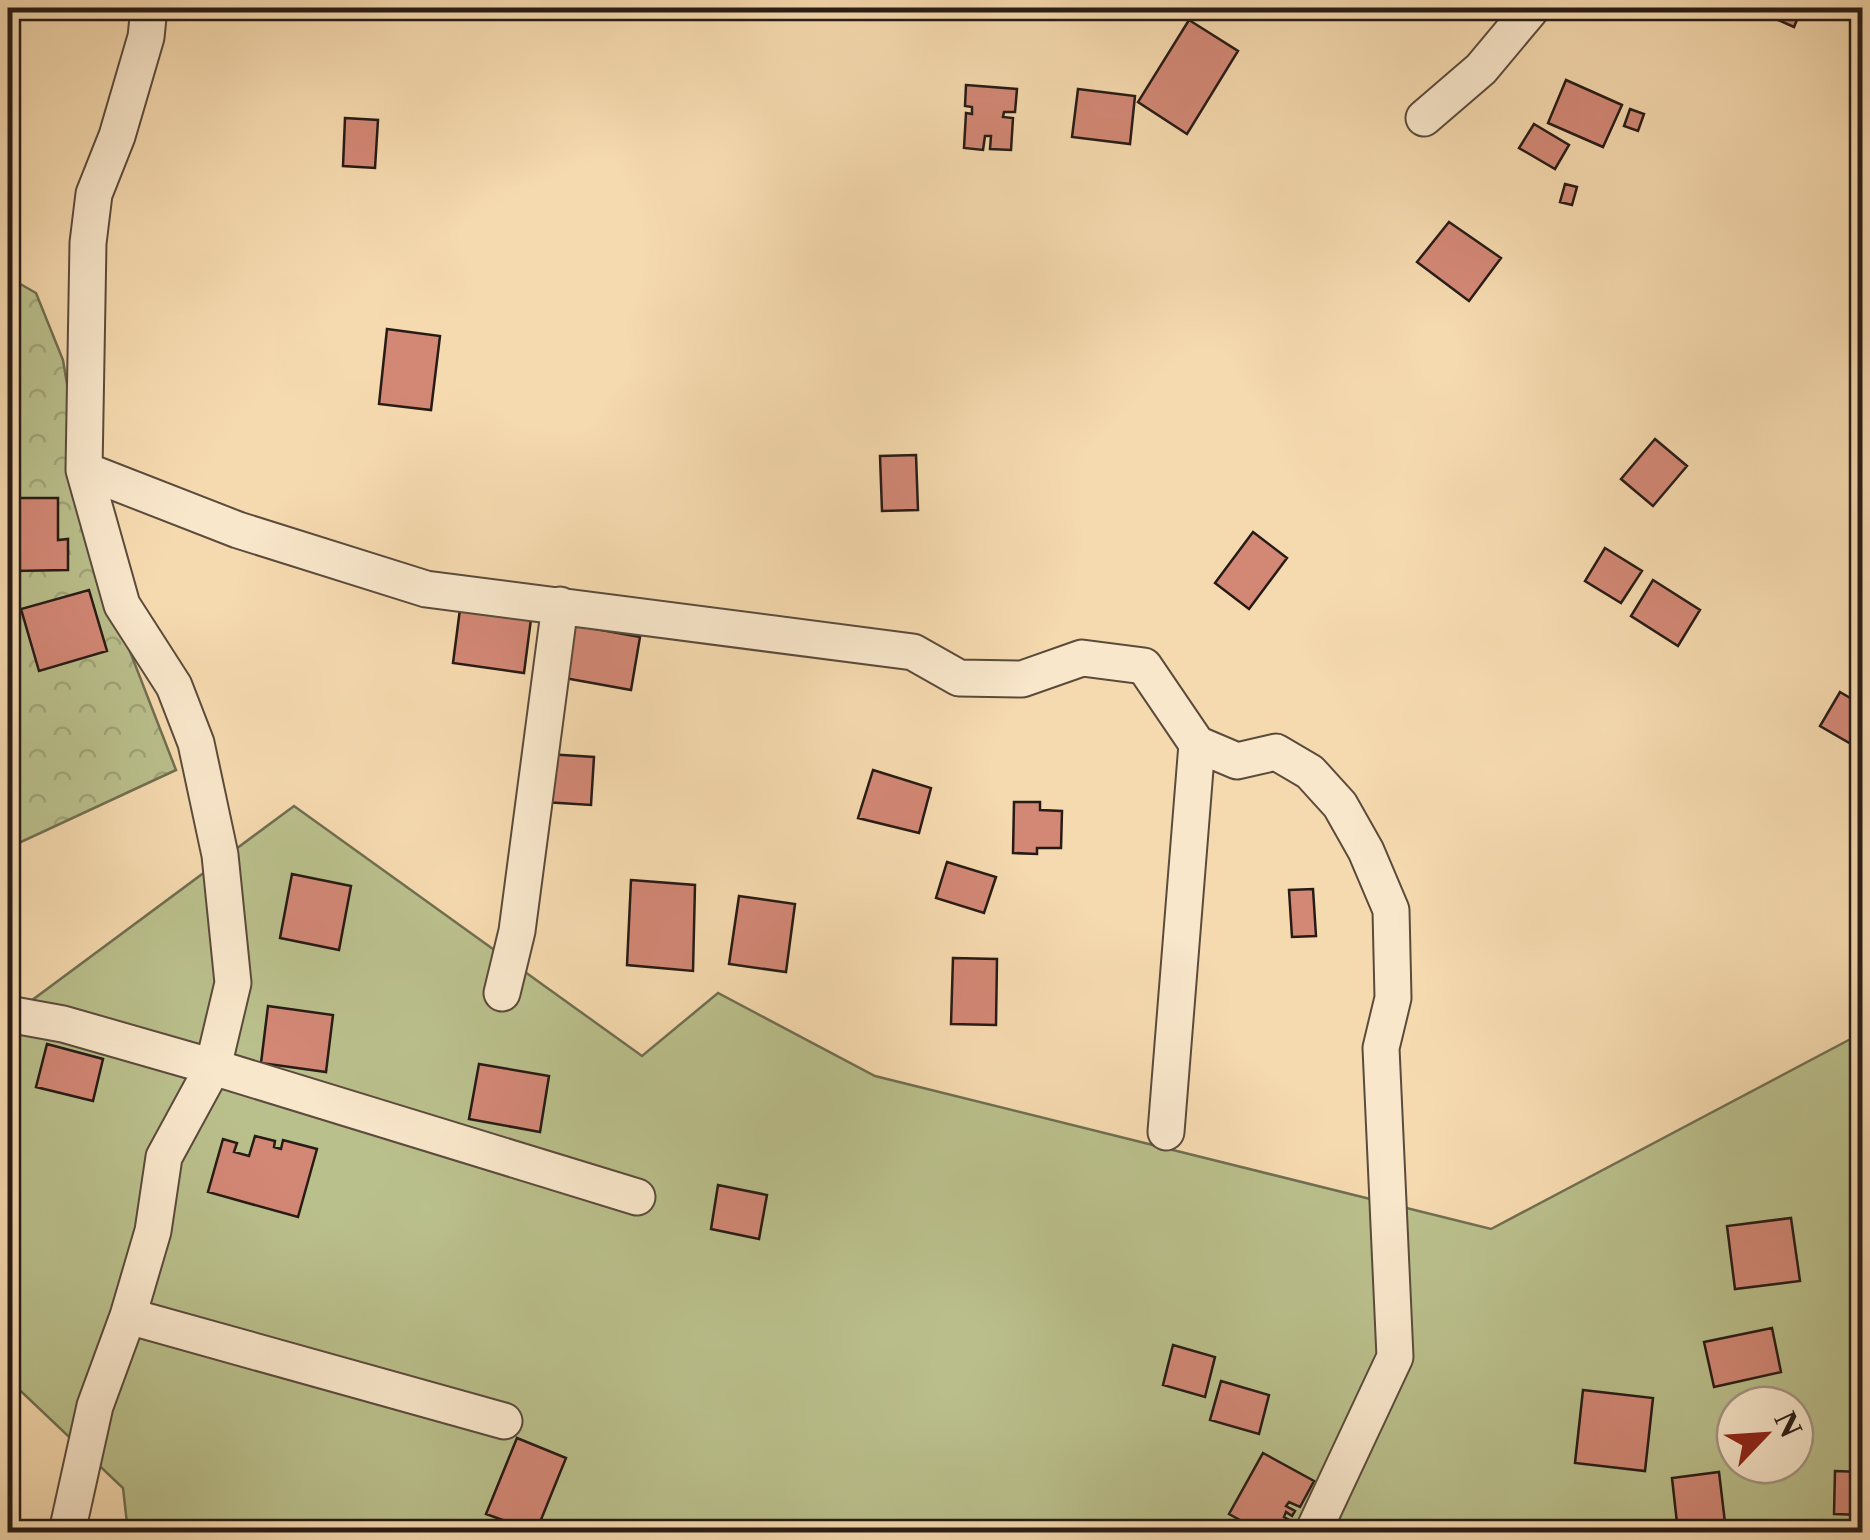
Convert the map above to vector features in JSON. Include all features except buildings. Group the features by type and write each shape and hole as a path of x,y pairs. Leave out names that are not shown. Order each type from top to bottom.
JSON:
{"street":[{"path":"67,1532 95,1406 128,1316 153,1230 164,1157 213,1068 233,983 220,855 196,744 174,686 122,605 84,470 88,243 94,194 117,136 146,37 149,8"},
{"path":"1424,118 1481,69 1532,8"},
{"path":"84,470 238,530 426,588 913,652 960,678 1022,680 1082,658 1144,666 1197,744 1237,760 1276,752 1310,772 1340,804 1366,851 1391,910 1392,998 1381,1048 1395,1358 1313,1532"},
{"path":"502,993 517,931 560,606"},
{"path":"1166,1132 1197,744"},
{"path":"8,1014 64,1024 637,1197"},
{"path":"128,1316 504,1421"}],"green space":[{"path":"8,277 36,293 63,360 98,569 176,770 21,842 8,843"},
{"path":"294,806 642,1056 718,993 875,1076 1491,1229 1862,1033 1862,1532 128,1532 123,1488 8,1379 8,1018"}]}
